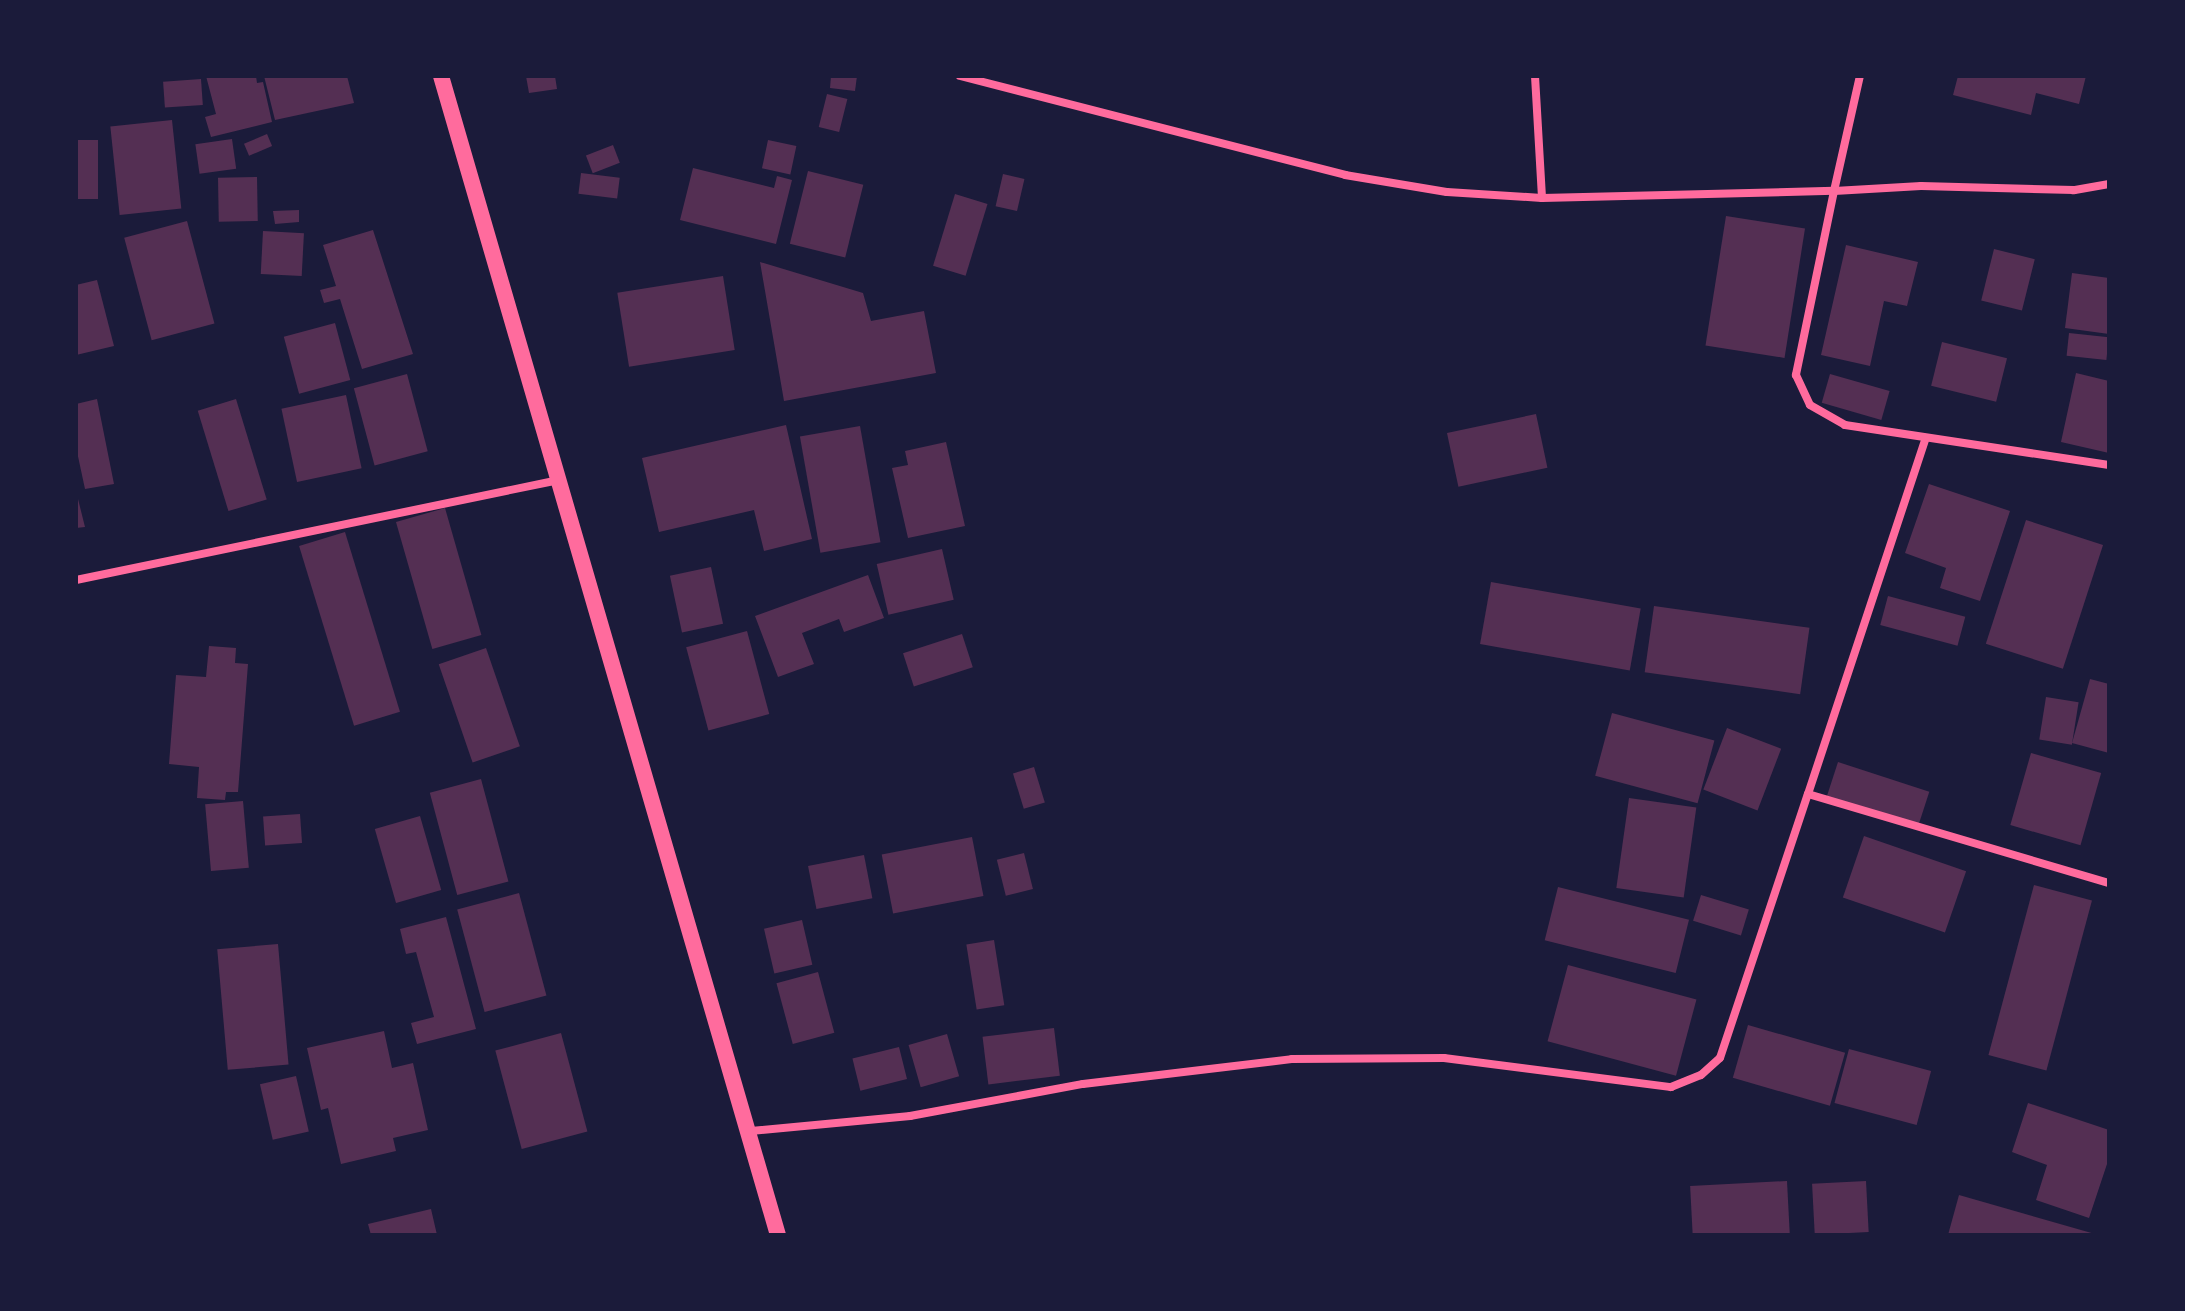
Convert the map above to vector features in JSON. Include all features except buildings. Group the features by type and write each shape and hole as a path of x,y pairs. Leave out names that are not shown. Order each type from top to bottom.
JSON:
{"main road":[{"path":"441,76 663,853 751,1131 778,1235"}],"street":[{"path":"960,76 1345,175 1447,192 1542,198 1921,186 2074,190 2109,184"},
{"path":"1535,76 1542,198"},
{"path":"1860,76 1796,375 1810,405 1845,425 2109,465"},
{"path":"751,1131 910,1116 1083,1084 1292,1059 1444,1058 1671,1087 1701,1075 1720,1058 1926,438"},
{"path":"76,580 558,480"},
{"path":"1808,794 2109,883"}]}
